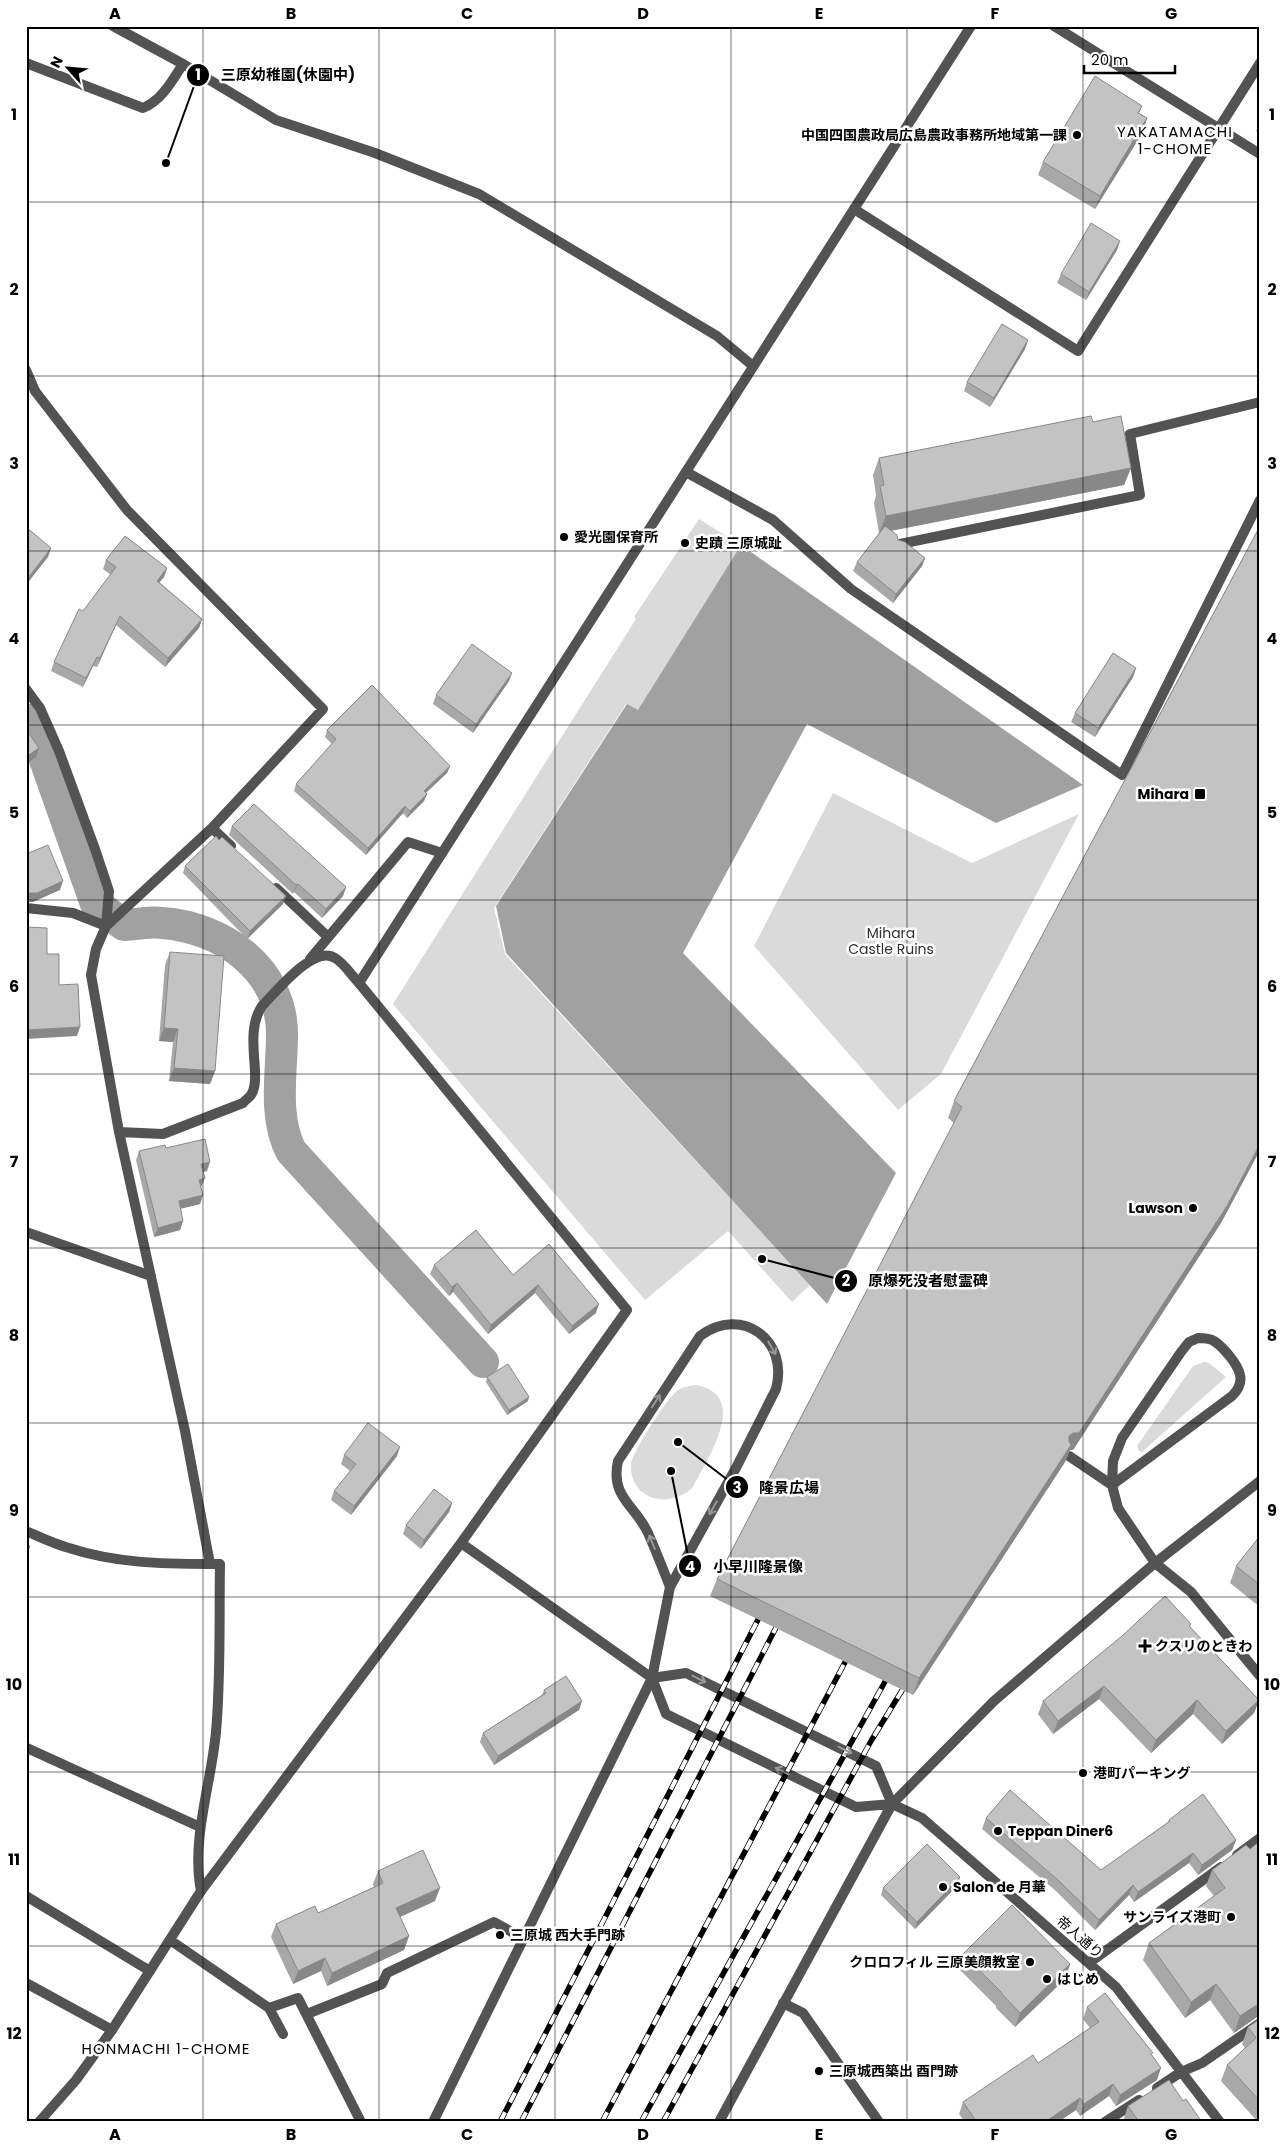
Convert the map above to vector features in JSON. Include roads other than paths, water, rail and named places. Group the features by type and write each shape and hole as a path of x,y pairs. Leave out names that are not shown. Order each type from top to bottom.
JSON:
{"street":[{"path":"113,26 183,64 276,120 375,153 479,194 717,336 753,366"},
{"path":"359,983 971,26"},
{"path":"1054,26 1260,154"},
{"path":"26,62 143,108 153,104 164,92 183,64"},
{"path":"854,209 1078,351 1260,63"},
{"path":"26,370 35,390 127,510 324,709 212,828 106,926"},
{"path":"900,544 1140,495 1130,434 1260,402"},
{"path":"686,472 773,520 851,589 1122,776 1260,500"},
{"path":"26,689 40,708 60,751 109,891 106,926 96,949 91,975 119,1132 185,1431 210,1564"},
{"path":"212,828 241,855"},
{"path":"119,1132 164,1134 243,1103 252,1094 254,1083 253,1034 257,1014 262,1006 309,960 408,842 442,853"},
{"path":"270,882 328,937"},
{"path":"26,908 73,913 106,926"},
{"path":"40,2122 76,2080 112,2030 201,1891 461,1543 627,1310 359,983 335,958 326,955 309,960"},
{"path":"26,1232 151,1276"},
{"path":"433,2122 652,1678 670,1587 737,1466 776,1389 779,1370 775,1351 763,1335 746,1326 736,1324 717,1326 700,1336 618,1461 616,1481 619,1490 647,1531 670,1587"},
{"path":"1112,1486 1232,1396 1239,1388 1241,1376 1239,1369 1213,1340 1198,1338 1189,1342 1180,1352 1122,1438 1113,1461 1112,1486 1118,1508 1155,1563 1191,1592 1260,1676"},
{"path":"1069,1456 1112,1486"},
{"path":"719,2122 892,1804 994,1701 1155,1563 1260,1481"},
{"path":"26,1531 68,1548 96,1556 148,1564 220,1564 218,1690 213,1755 200,1828 197,1862 201,1891"},
{"path":"461,1543 652,1678 666,1714 856,1807 892,1804"},
{"path":"652,1678 686,1673 876,1766 892,1804"},
{"path":"26,1749 200,1828"},
{"name":"帝人通り","path":"892,1804 922,1818 1116,1987 1220,2122"},
{"path":"1089,1963 1260,1838"},
{"path":"26,1896 150,1971"},
{"path":"307,2014 382,1984 387,1973 494,1922 524,1939"},
{"path":"170,1940 269,2008 282,2034"},
{"path":"26,1983 112,2030"},
{"path":"269,2008 298,1998 361,2122"},
{"path":"783,2003 803,2013 879,2122"},
{"path":"1105,2122 1181,2072 1202,2063 1260,2023"}],"waterway":[{"path":"26,719 43,754 96,904 124,925 157,923 184,926 206,933 226,943 260,971 272,990 279,1011 282,1034 280,1109 285,1137 291,1151 483,1362"}],"railway":[{"path":"500,2122 765,1606"},
{"path":"521,2122 782,1616"},
{"path":"602,2122 852,1649"},
{"path":"641,2122 892,1669"},
{"path":"663,2122 871,1741 909,1679"}],"place":[{"name":"中国四国農政局広島農政事務所地域第一課","path":"1077,135"},
{"name":"三原幼稚園(休園中)","path":"166,163"},
{"name":"愛光園保育所","path":"564,537"},
{"name":"史蹟 三原城趾","path":"685,543"},
{"name":"Mihara","path":"1200,794"},
{"name":"Lawson","path":"1193,1208"},
{"name":"原爆死没者慰霊碑","path":"762,1259"},
{"name":"隆景広場","path":"678,1442"},
{"name":"小早川隆景像","path":"671,1471"},
{"name":"クスリのときわ","path":"1145,1646"},
{"name":"港町パーキング","path":"1083,1773"},
{"name":"Teppan Diner6","path":"998,1831"},
{"name":"Salon de 月華","path":"943,1887"},
{"name":"サンライズ港町","path":"1231,1917"},
{"name":"三原城 西大手門跡","path":"500,1935"},
{"name":"クロロフィル 三原美顔教室","path":"1030,1962"},
{"name":"はじめ","path":"1047,1979"},
{"name":"三原城西築出 酉門跡","path":"819,2071"}],"district":[{"name":"YAKATAMACHI 1-CHOME","path":"1175,140"},
{"name":"HONMACHI 1-CHOME","path":"166,2049"}],"park label":[{"name":"Mihara Castle Ruins","path":"891,942"}]}
